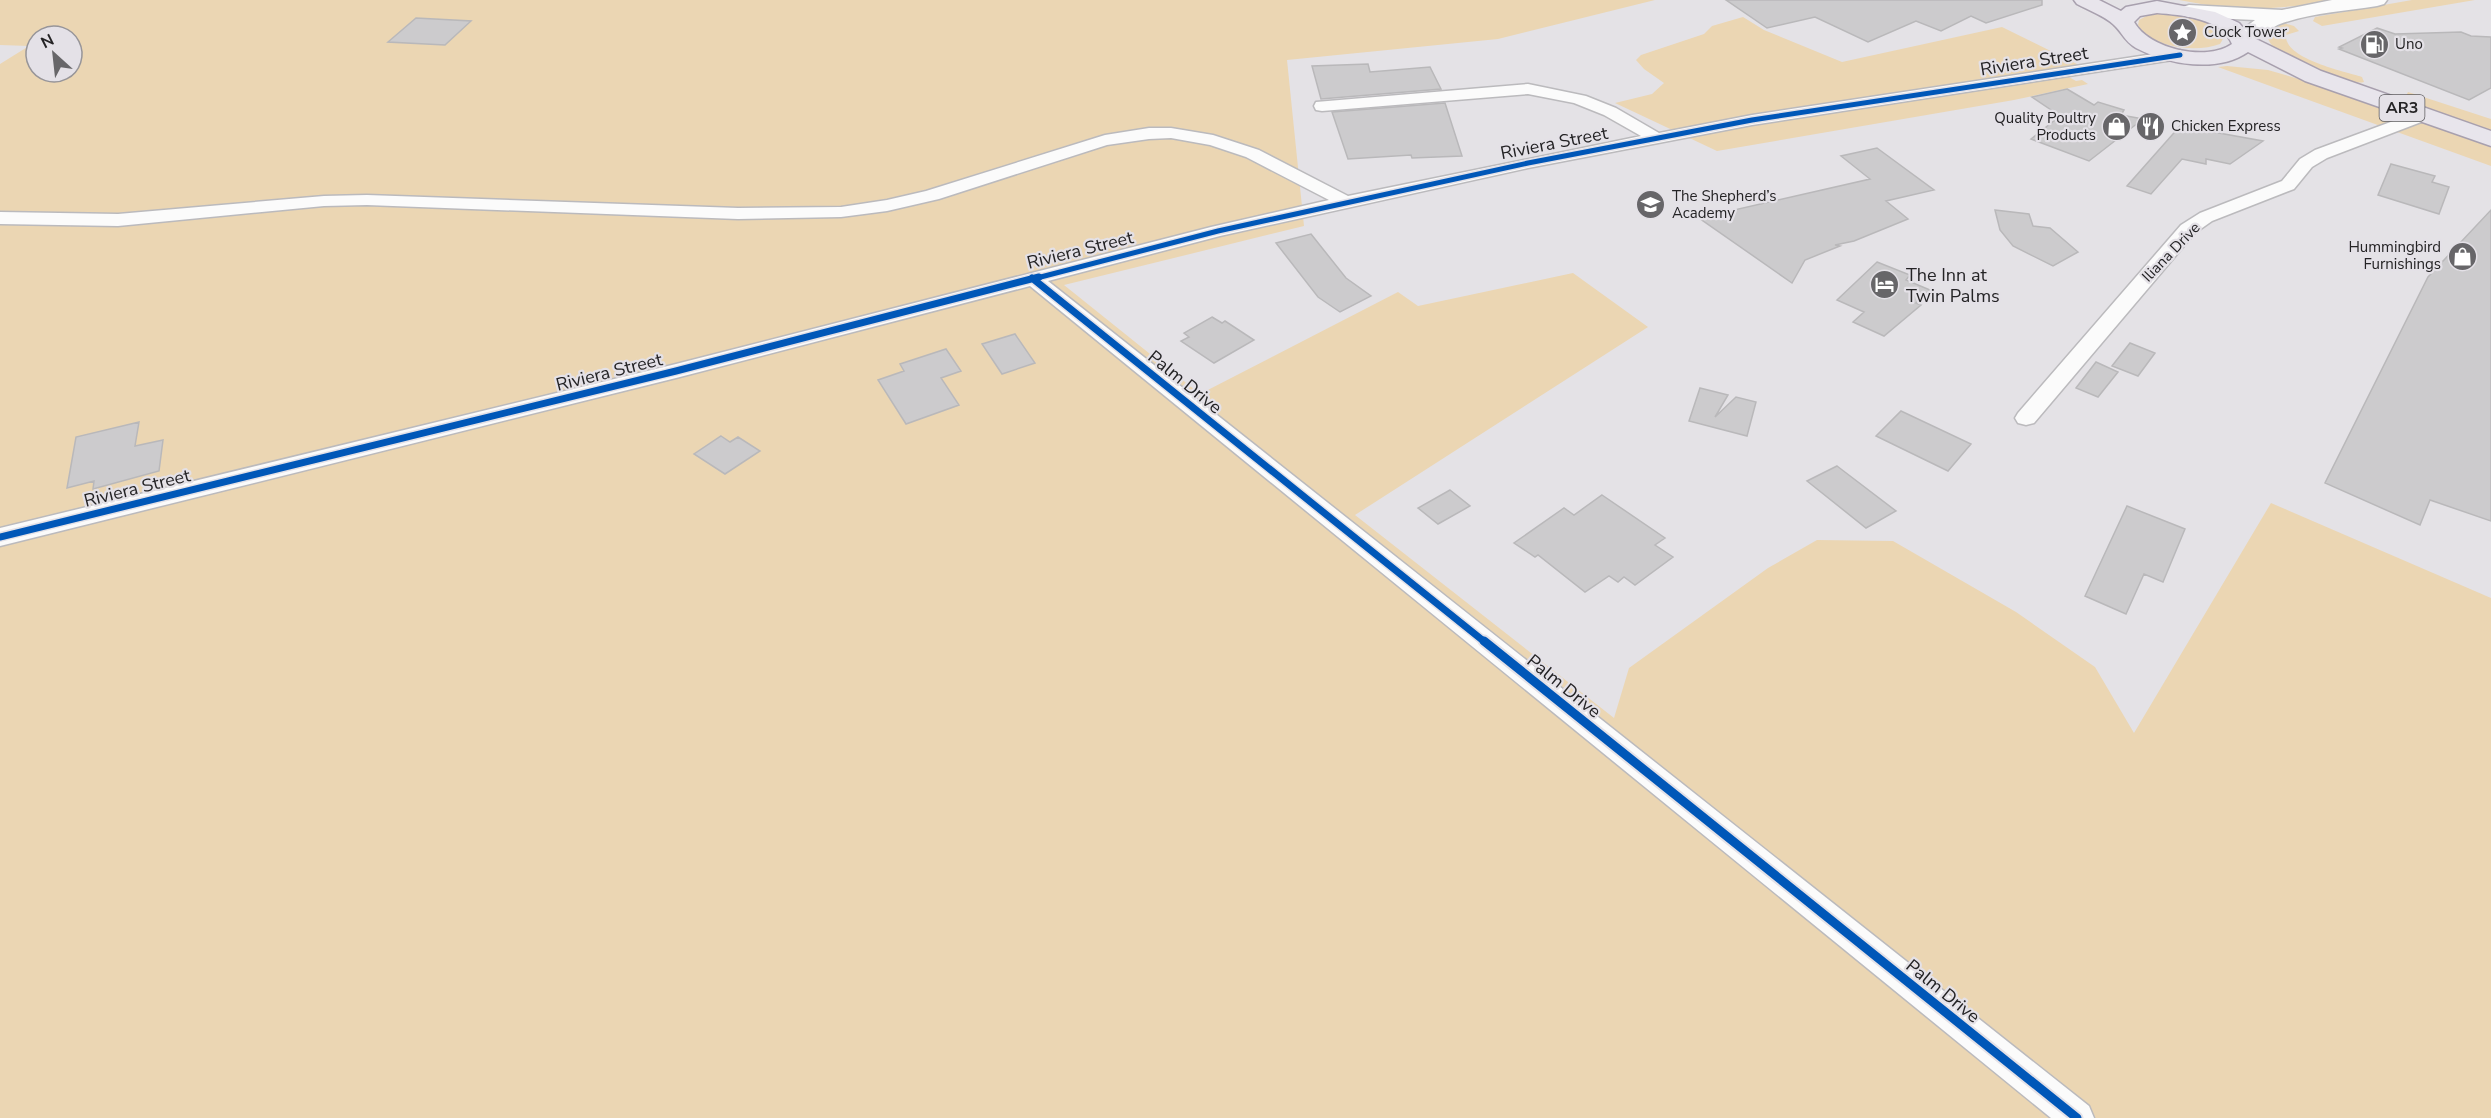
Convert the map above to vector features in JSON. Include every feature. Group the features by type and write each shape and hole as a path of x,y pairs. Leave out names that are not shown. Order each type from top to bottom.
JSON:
{"main road":[{"path":"2084,0 2123,21"},
{"path":"2113,0 2223,14 2289,15"},
{"path":"2242,40 2262,23 2289,15 2377,0"},
{"path":"2123,21 2133,11 2157,7"},
{"path":"2123,21 2124,27 2140,41 2180,55 2227,57 2238,52 2243,46 2235,30 2223,22 2189,10"},
{"name":"AR3","path":"2242,40 2313,76 2491,139"},
{"name":"AR3","path":"2227,57 2313,76"}],"street":[{"path":"2126,62 2135,53 2140,41"},
{"name":"Riviera Street","path":"0,537 685,368 1218,231 1345,202 1656,138 1823,108 2180,55"},
{"path":"1322,106 1528,89 1546,90 1579,97 1620,116 1656,138"},
{"name":"Iliana Drive","path":"2026,418 2188,229 2206,217 2288,185 2306,163 2321,154 2422,115"},
{"path":"0,218 118,220 314,202 367,200 739,213 844,211 910,201 1084,146 1106,140 1154,133 1193,135 1232,146 1291,171 1345,202"},
{"name":"Palm Drive","path":"1032,278 2077,1118"}],"shaded area":[{"path":"0,0 1655,0 1498,39 1287,60 1304,226 1064,285 1200,394 1398,292 1418,306 1573,273 1648,327 1355,515 1614,718 1629,668 1768,568 1817,540 1893,541 2016,612 2095,667 2134,733 2271,503 2491,598 2491,1118 0,1118 0,64 24,49 24,84 84,84 84,24 24,24 24,46 0,45"},
{"path":"2179,0 2377,0 2257,9 2218,7"},
{"path":"2412,0 2475,0 2322,26 2313,21 2315,17"},
{"path":"2152,13 2182,14 2203,20 2219,31 2223,39 2220,44 2210,47 2187,48 2153,39 2138,25 2139,20"},
{"path":"1743,17 1764,30 1842,62 2002,27 2079,65 2058,71 2076,81 2082,80 2088,84 2014,100 1717,151 1615,103 1652,94 1664,83 1644,69 1636,60 1641,55 1704,34 1712,26"},
{"path":"2283,23 2294,26 2299,31 2286,35 2294,51 2316,63 2362,77 2364,82 2332,76 2303,65 2280,52 2271,44 2266,31"},
{"path":"2218,67 2268,70 2299,79 2491,147 2491,166"},
{"path":"2408,92 2491,119 2491,131 2421,107 2406,96"}],"building":[{"path":"1726,0 2042,0 2042,5 1986,23 1971,16 1941,31 1916,21 1868,42 1815,17 1767,28"},
{"path":"416,18 471,21 445,45 388,42"},
{"path":"2377,28 2395,34 2461,32 2471,36 2491,37 2491,88 2469,100 2339,49"},
{"path":"1368,64 1370,72 1430,67 1441,89 1321,99 1312,66"},
{"path":"2067,89 2094,105 2098,102 2124,110 2121,115 2143,119 2089,161 2031,139 2060,116 2032,97"},
{"path":"1445,103 1462,156 1412,158 1411,155 1348,159 1332,112"},
{"path":"2180,126 2263,141 2230,164 2206,159 2206,164 2182,159 2151,194 2127,186"},
{"path":"1877,148 1934,190 1886,201 1908,219 1854,241 1835,245 1840,246 1805,260 1792,283 1699,218 1870,179 1841,156"},
{"path":"2391,164 2435,176 2432,182 2449,187 2439,214 2378,195"},
{"path":"1995,210 2029,214 2033,226 2050,228 2078,252 2053,266 2013,246 2000,230"},
{"path":"2491,210 2491,521 2430,500 2420,525 2325,483 2428,277"},
{"path":"1311,234 1346,278 1371,296 1340,312 1318,297 1276,243"},
{"name":"The Inn at Twin Palms","path":"1877,262 1910,275 1906,280 1930,290 1916,303 1921,305 1884,336 1853,322 1864,312 1837,300"},
{"path":"1212,317 1222,323 1225,321 1254,340 1214,363 1181,341 1189,337 1184,333"},
{"path":"1015,334 1035,363 1002,374 982,344"},
{"path":"2130,343 2155,353 2138,376 2112,366"},
{"path":"946,349 961,371 941,378 959,405 906,424 878,380 904,371 900,364"},
{"path":"2096,362 2118,372 2098,397 2076,388"},
{"path":"1700,388 1728,395 1715,417 1736,397 1756,402 1747,436 1689,421"},
{"path":"1901,411 1971,444 1948,471 1876,436"},
{"path":"139,422 135,446 163,440 159,471 93,489 94,481 67,488 76,437"},
{"path":"721,436 730,442 738,437 760,451 725,474 694,454"},
{"path":"1837,466 1896,511 1866,528 1807,481"},
{"path":"1450,490 1470,506 1438,524 1418,508"},
{"path":"1602,495 1665,538 1655,545 1673,557 1635,585 1624,577 1618,582 1609,576 1585,592 1538,555 1535,557 1514,543 1564,508 1574,515"},
{"path":"2127,506 2185,529 2163,582 2144,574 2126,614 2085,596"}],"cycle path":[{"path":"0,537 676,371 1218,231 1345,202 1528,163 1752,120 2180,55"},
{"path":"1032,278 2077,1118"}],"place":[{"name":"Clock Tower","path":"2183,32"},
{"name":"Uno","path":"2374,44"},
{"name":"Chicken Express","path":"2150,126"},
{"name":"Quality Poultry Products","path":"2117,127"},
{"name":"The Shepherd’s Academy","path":"1651,205"},
{"name":"Hummingbird Furnishings","path":"2462,256"},
{"name":"The Inn at Twin Palms","path":"1885,285"}]}
